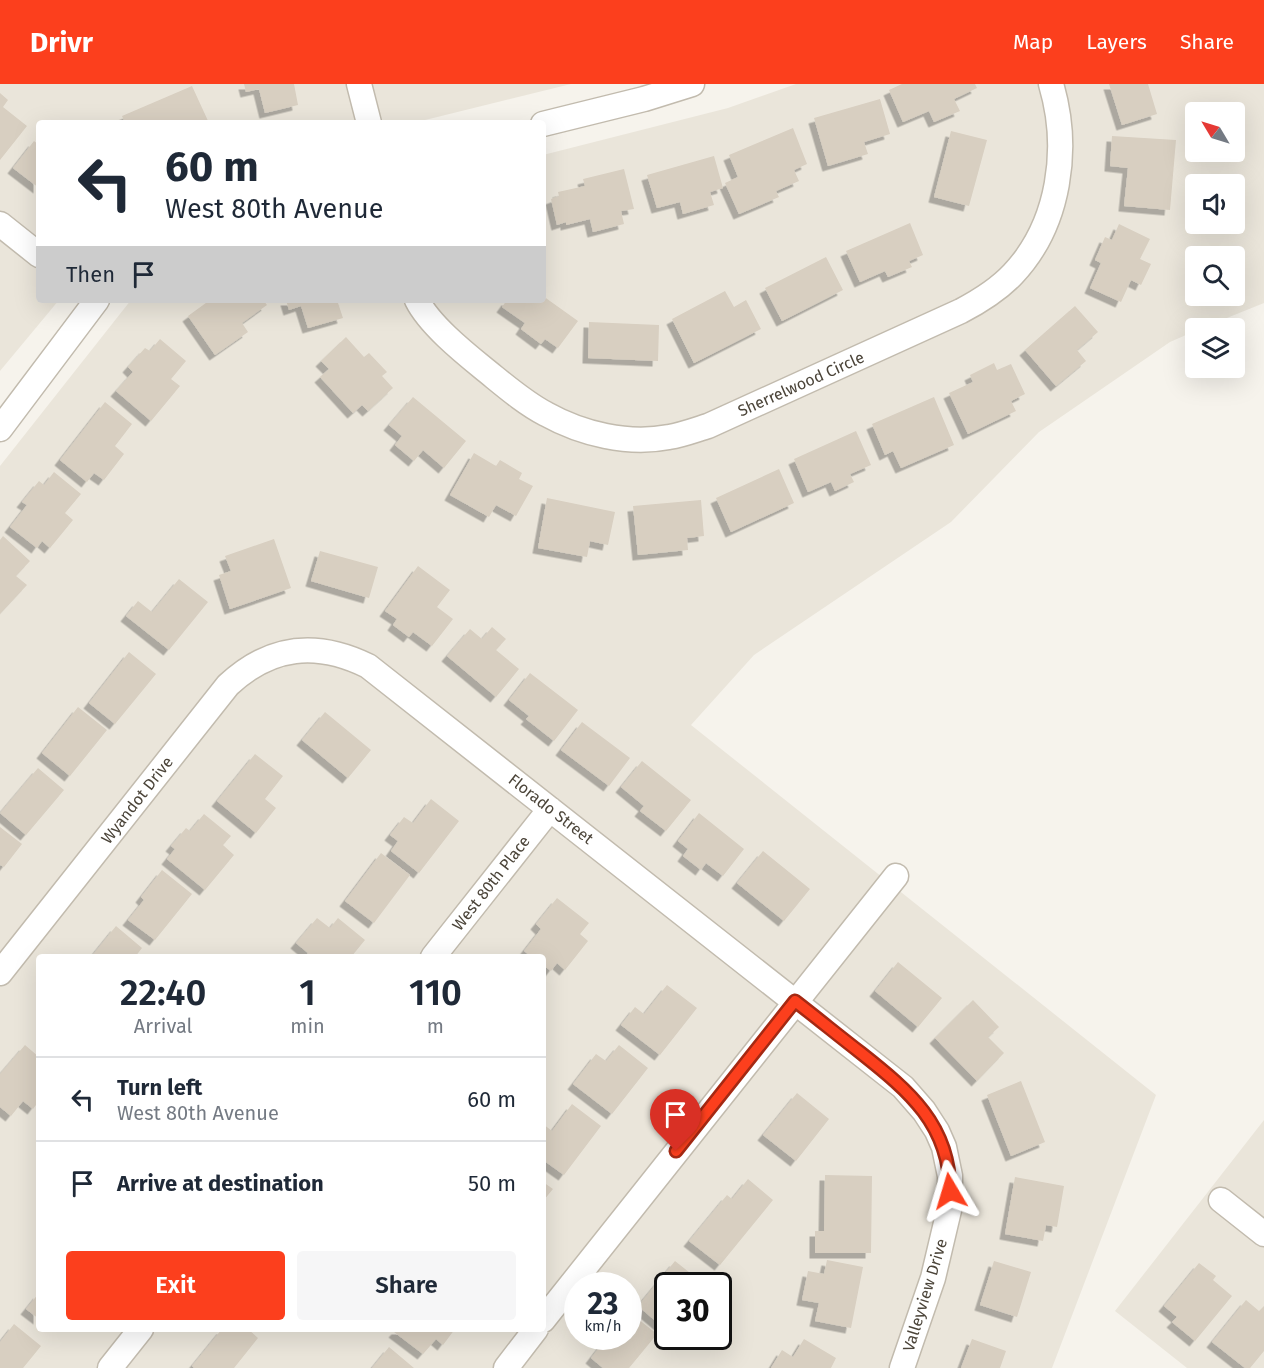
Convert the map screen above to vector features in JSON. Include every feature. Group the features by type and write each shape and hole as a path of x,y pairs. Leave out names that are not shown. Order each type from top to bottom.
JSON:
{"street":[{"path":"359,84 368,120"},
{"path":"546,123 644,99 692,84"},
{"name":"Sherrelwood Circle","path":"420,303 459,348 545,414 572,426 621,439 639,440 668,437 708,426 961,311 986,298 1014,274 1036,242 1045,224 1052,205 1059,172 1061,138 1051,84"},
{"path":"0,224 36,253"},
{"path":"0,429 95,303"},
{"name":"Florado Street","path":"293,651 324,650 347,655 368,666 795,1001"},
{"name":"Wyandot Drive","path":"0,973 228,684 263,659 293,651"},
{"name":"West 80th Place","path":"435,954 549,809"},
{"path":"546,1316 896,876"},
{"name":"Valleyview Drive","path":"795,1001 903,1087 938,1131 944,1147 950,1176 950,1206 933,1278 902,1368"},
{"path":"1221,1200 1264,1234"},
{"path":"110,1368 139,1332"},
{"path":"506,1368 534,1332"}],"shaded area":[{"path":"0,84 571,84 425,120 36,120 36,303 57,303 0,371"},
{"path":"796,84 1264,84 1264,303 1227,318 1185,318 1185,335 1170,342 1039,432 951,522 754,655 691,725 1156,1095 1052,1368 0,1368 0,466 129,303 546,303 546,154 728,108"},
{"path":"1264,1120 1264,1368 1187,1368 1115,1311"}],"building":[{"path":"244,84 294,84 298,105 265,113 259,89 246,92"},
{"path":"902,84 975,84 977,88 954,99 960,111 934,122 929,111 903,122 889,90"},
{"path":"1109,84 1148,84 1157,114 1122,125"},
{"path":"192,86 208,120 124,120 122,116"},
{"path":"0,93 8,100 3,107 27,126 0,160"},
{"path":"880,99 890,134 864,142 868,154 828,166 814,118"},
{"path":"793,128 807,164 794,170 799,181 776,191 779,197 739,214 725,183 738,177 729,155"},
{"path":"951,131 987,140 969,206 934,197"},
{"path":"1112,136 1176,140 1170,210 1124,206 1128,168 1110,166"},
{"path":"34,141 36,143 36,186 13,168"},
{"path":"714,156 723,188 710,192 714,205 683,214 680,202 657,208 647,175"},
{"path":"624,169 634,209 621,211 624,224 593,232 590,219 557,225 551,199 559,196 558,192 585,186 583,179"},
{"path":"910,223 923,255 909,261 912,267 888,277 885,271 860,282 846,251"},
{"path":"1119,224 1150,239 1140,259 1151,264 1141,285 1131,280 1121,302 1090,288 1101,263 1095,260 1105,237 1112,240"},
{"path":"826,257 843,290 782,321 765,288"},
{"path":"725,291 734,307 746,300 761,329 694,363 672,319"},
{"path":"546,298 578,321 558,348 545,339 541,344 521,329 525,323 502,307 505,303 546,303"},
{"path":"206,303 265,303 267,305 242,323 248,332 215,355 188,316"},
{"path":"287,303 338,303 343,318 308,328 301,306 289,310"},
{"path":"1075,306 1098,332 1077,350 1086,361 1056,386 1025,350"},
{"path":"589,322 659,325 658,361 588,358"},
{"path":"346,337 364,357 369,353 387,372 382,376 393,388 368,411 362,405 353,413 320,377 329,369 321,361"},
{"path":"160,339 186,361 171,379 180,386 151,421 116,391 133,372 128,367 145,348 150,351"},
{"path":"994,363 997,370 1011,364 1025,394 1011,401 1016,411 968,434 949,393 973,382 970,375"},
{"path":"413,397 466,441 444,468 423,450 414,461 395,445 402,436 389,425"},
{"path":"934,397 954,445 901,468 893,451 885,455 872,424"},
{"path":"105,402 132,424 115,446 124,454 104,480 94,473 87,482 60,460"},
{"path":"856,431 871,465 850,474 854,482 835,491 831,482 808,492 794,459"},
{"path":"474,453 496,466 500,460 522,473 519,479 533,486 516,516 496,505 489,517 450,495"},
{"path":"779,469 794,503 731,532 716,498"},
{"path":"54,472 81,494 65,513 73,520 50,548 42,541 37,548 10,527 27,505 22,502 39,481 44,485"},
{"path":"547,498 615,512 608,545 590,541 587,557 538,548"},
{"path":"701,500 704,536 687,538 688,550 638,555 633,506"},
{"path":"3,536 30,561 16,576 27,585 0,614 0,540"},
{"path":"274,539 291,588 230,609 219,575 231,571 225,556"},
{"path":"320,551 378,567 369,598 311,581"},
{"path":"418,566 450,590 437,607 453,619 432,646 413,632 409,637 393,625 397,619 385,611"},
{"path":"179,579 208,602 169,650 126,616 138,601 152,612"},
{"path":"492,627 506,639 496,650 519,669 496,697 447,656 470,629 482,639"},
{"path":"129,652 156,674 115,724 89,703"},
{"path":"530,673 578,710 554,741 526,719 529,716 509,700"},
{"path":"78,707 107,730 70,776 42,753"},
{"path":"325,712 371,750 348,778 302,740"},
{"path":"582,722 630,758 609,786 561,750"},
{"path":"255,754 283,776 265,799 276,808 256,833 217,801"},
{"path":"642,761 691,800 666,831 640,811 644,806 621,787"},
{"path":"38,768 64,790 26,835 0,813"},
{"path":"431,799 459,821 419,873 391,851 398,841 390,835 404,817 413,823"},
{"path":"699,813 744,849 723,876 706,863 701,870 683,856 688,849 678,841"},
{"path":"204,814 231,836 223,845 234,855 205,890 167,859 175,849 171,846 186,828 190,831"},
{"path":"0,827 22,844 4,867 0,865"},
{"path":"763,851 810,889 784,921 737,883"},
{"path":"381,853 410,875 374,923 345,901"},
{"path":"162,870 192,894 155,940 128,920 144,900 141,897"},
{"path":"557,898 589,923 580,934 588,941 565,970 557,963 551,971 546,967 546,954 528,954 524,951 541,929 536,924"},
{"path":"317,918 330,928 338,918 365,940 353,954 307,954 296,943"},
{"path":"116,926 142,948 137,954 93,954"},
{"path":"898,962 942,998 918,1027 875,991"},
{"path":"667,985 697,1008 660,1055 621,1025 635,1007 644,1014"},
{"path":"973,1000 999,1027 988,1037 1004,1053 977,1081 935,1038"},
{"path":"25,1045 36,1054 36,1105 33,1109 23,1101 11,1116 0,1107 0,1074"},
{"path":"619,1045 648,1068 612,1114 573,1084 596,1054 606,1061"},
{"path":"1021,1081 1045,1142 1011,1156 987,1095"},
{"path":"797,1093 829,1119 796,1161 763,1135"},
{"path":"572,1104 601,1126 564,1175 546,1162 546,1126 552,1131"},
{"path":"825,1175 872,1176 871,1253 815,1253 815,1231 824,1231"},
{"path":"1015,1177 1064,1186 1057,1227 1046,1225 1043,1241 1005,1234"},
{"path":"748,1179 773,1200 720,1265 689,1241 727,1195 732,1199"},
{"path":"546,1184 553,1189 546,1197"},
{"path":"827,1260 863,1267 851,1328 815,1321 819,1303 802,1300 808,1271 824,1274"},
{"path":"675,1261 689,1272 666,1272"},
{"path":"994,1261 1031,1272 1017,1317 980,1305"},
{"path":"1199,1263 1216,1276 1213,1280 1232,1296 1195,1341 1172,1322 1177,1317 1164,1306"},
{"path":"654,1287 654,1320 642,1309 642,1301"},
{"path":"36,1297 36,1317 26,1309"},
{"path":"1246,1300 1259,1311 1264,1306 1264,1351 1250,1368 1245,1368 1212,1342"},
{"path":"642,1322 654,1332 654,1338 629,1368 603,1368 591,1358 597,1350 642,1350"},
{"path":"14,1324 41,1346 23,1368 0,1368 0,1342"},
{"path":"220,1332 251,1332 258,1338 234,1368 194,1368 192,1366"},
{"path":"394,1332 453,1332 443,1345 436,1339 423,1354"},
{"path":"804,1339 836,1358 831,1368 771,1368 782,1350 793,1357"},
{"path":"972,1339 1006,1351 1000,1368 961,1368"},
{"path":"389,1347 414,1368 372,1368"}],"route":[{"path":"676,1151 795,1001 903,1087 924,1111 938,1131 944,1147 950,1176 950,1191"}]}
